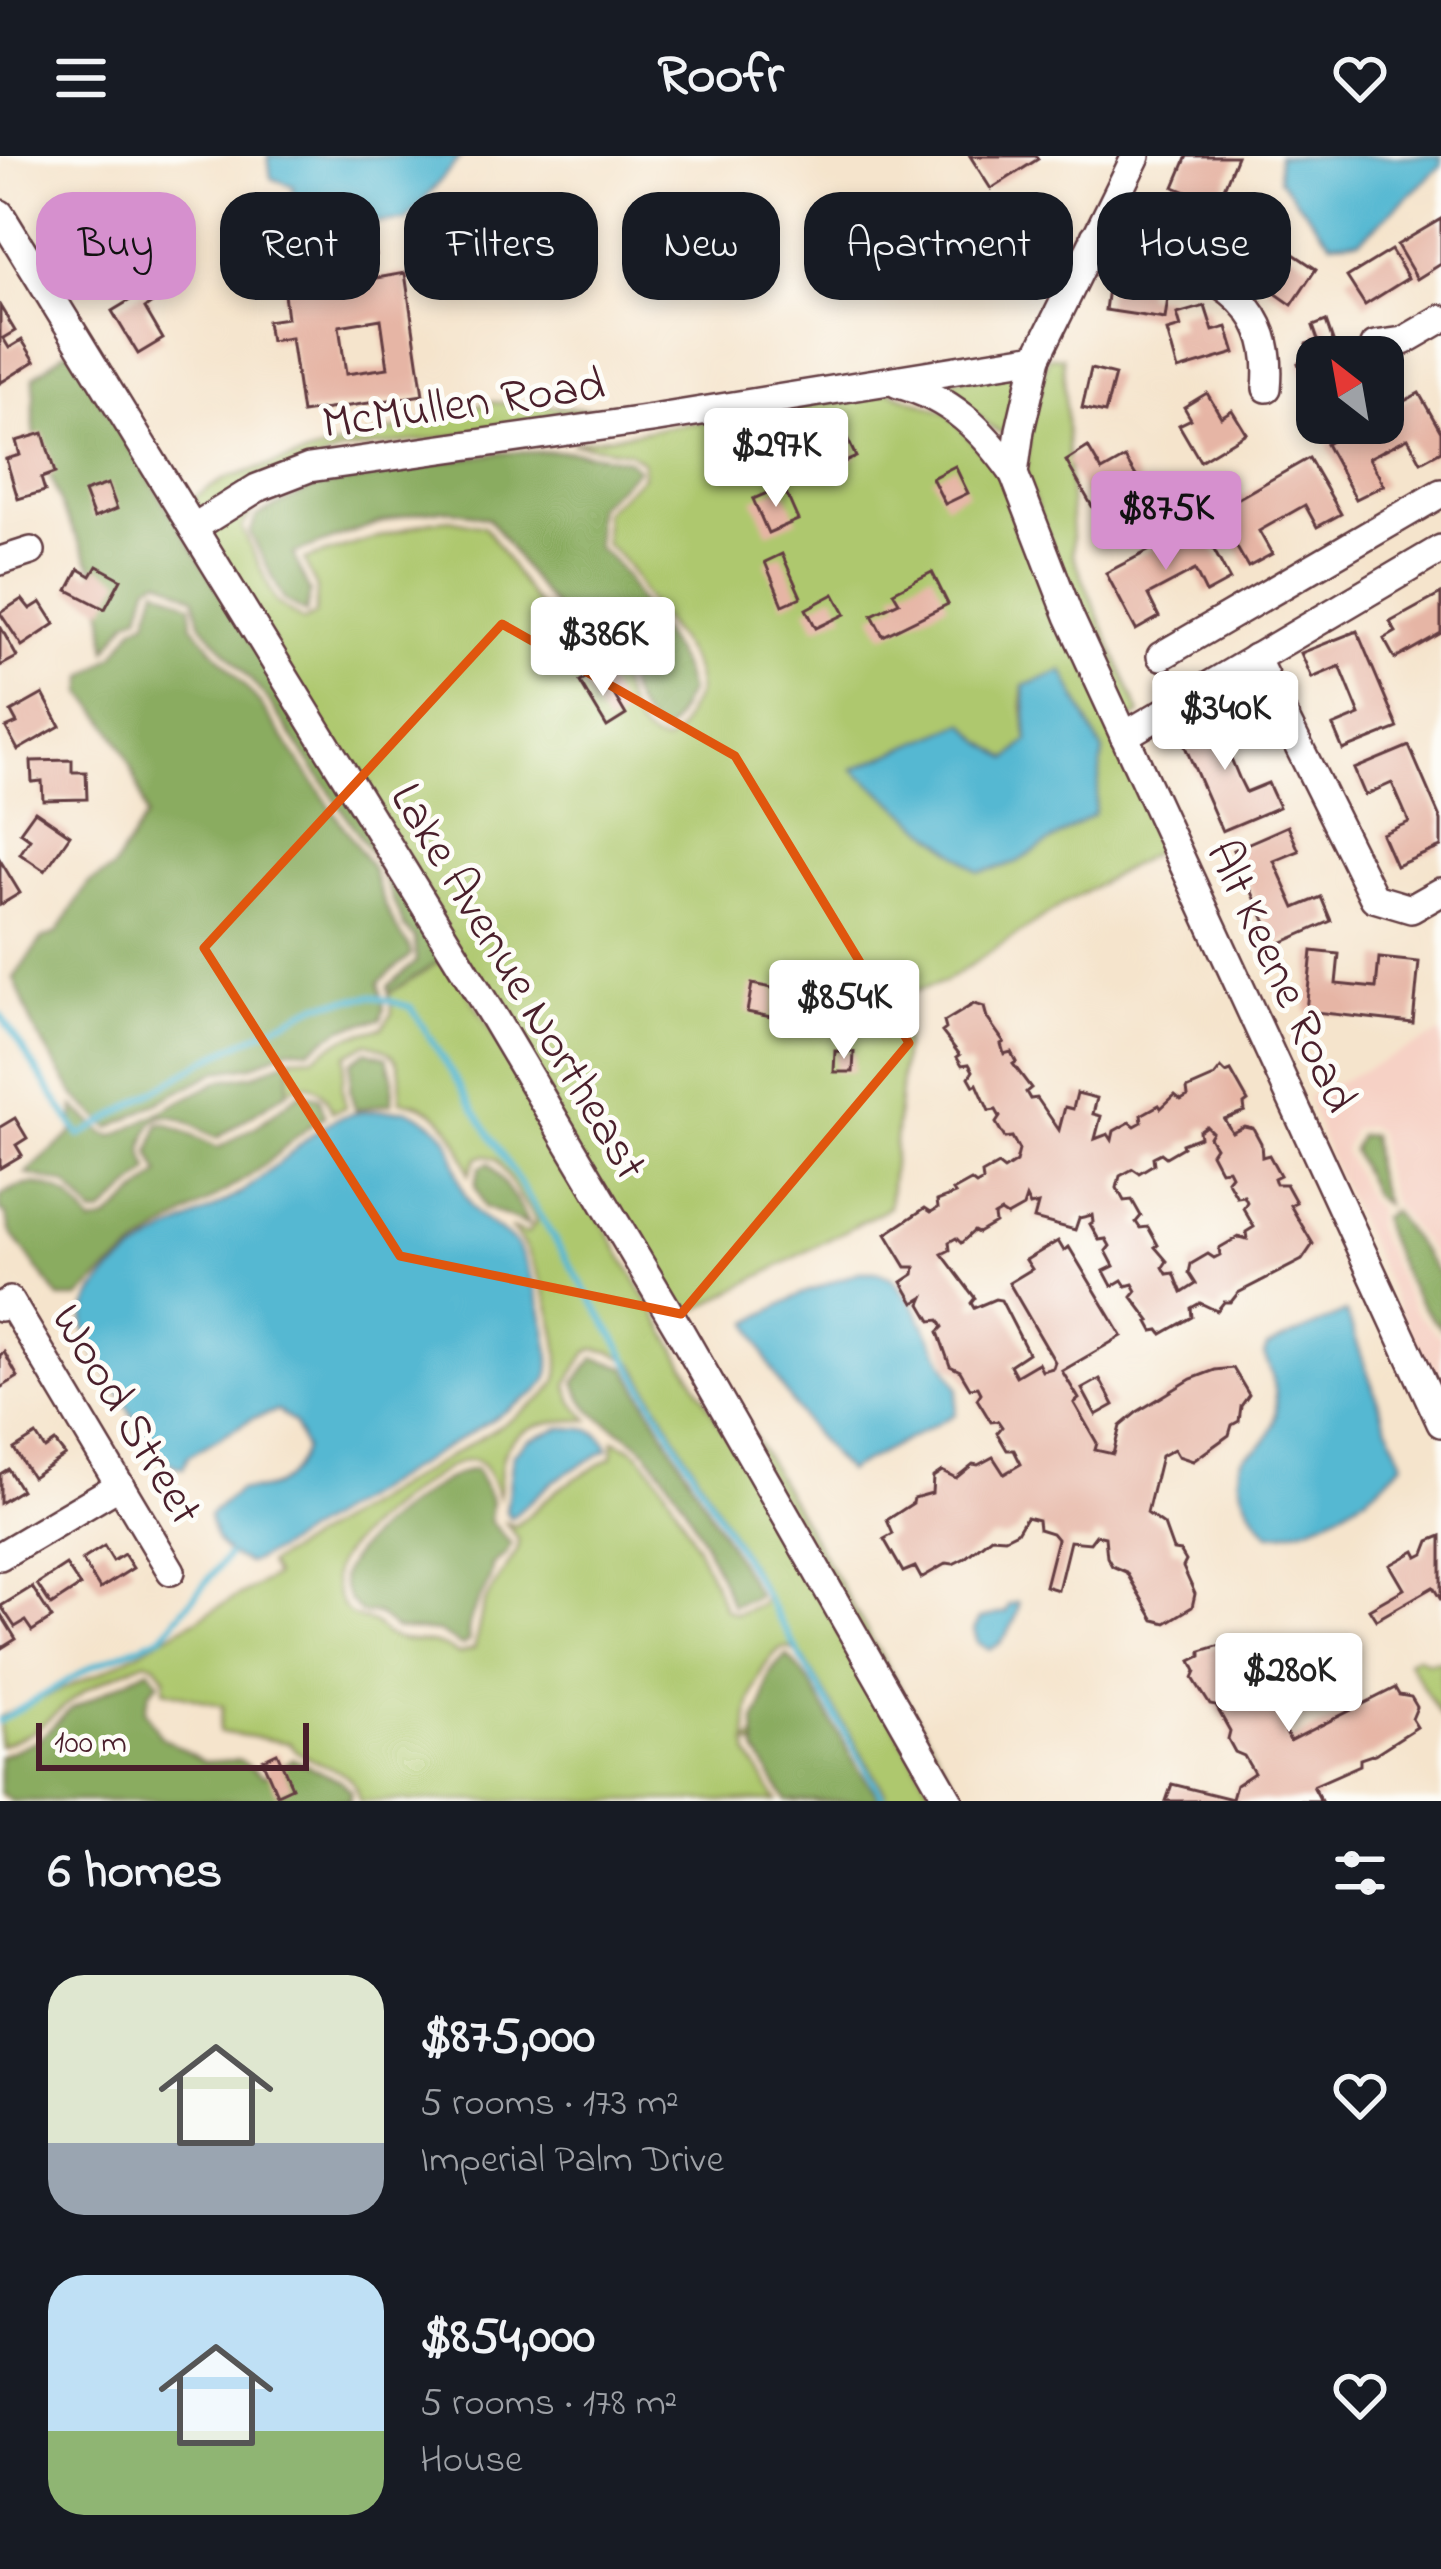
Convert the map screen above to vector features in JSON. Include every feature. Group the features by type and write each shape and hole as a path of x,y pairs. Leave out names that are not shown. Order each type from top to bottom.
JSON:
{"street":[{"path":"1037,357 1136,156"},
{"name":"Lake Avenue Northeast","path":"0,214 610,1214 949,1801"},
{"path":"1095,237 1233,289 1263,333 1270,356 1268,388"},
{"path":"1404,340 1441,319"},
{"name":"McMullen Road","path":"193,528 257,488 309,468 1037,357"},
{"name":"Alt Keene Road","path":"1037,357 1014,474 1069,616 1441,1423"},
{"path":"889,381 926,391 951,405 985,435 1014,474"},
{"path":"1161,656 1441,493"},
{"path":"1124,736 1441,549"},
{"path":"0,561 31,551"},
{"path":"1256,658 1374,898 1411,909 1441,892"},
{"name":"Wood Street","path":"5,1304 171,1571"},
{"path":"0,1556 120,1485"}],"highlighted area":[{"path":"502,624 735,756 909,1043 681,1314 400,1256 204,948"}],"shaded area":[{"path":"1441,1033 1441,1264 1394,1204 1382,1167 1378,1132 1369,1126 1353,1129 1344,1151 1377,1210 1375,1227 1417,1314 1441,1338 1441,1400 1333,1165 1307,1097"}],"green space":[{"path":"69,349 446,957 389,993 388,986 416,962 415,938 404,927 377,862 267,699 200,622 194,597 160,579 149,584 140,614 128,620 107,650 93,569 64,512 34,434 34,377"},
{"path":"1048,357 1063,357 1073,555 1140,714 1128,721 1077,612 1026,478 1029,433"},
{"path":"1021,372 1009,430 1004,433 934,382"},
{"path":"889,391 947,413 1005,478 1165,846 1062,905 945,982 909,993 889,1207 684,1317 966,1801 960,1801 206,532 262,498 310,479 253,508 242,528 276,602 303,621 315,615 317,589 304,560 431,521 450,519 484,526 545,613 570,631 597,639 638,726 666,743 680,729 696,696 695,671 626,564 605,544 604,511 643,476 643,462 629,452 571,443","holes":["1024,686 1103,751 1098,779 886,793 854,769 965,723 1009,759 1028,741"]},
{"path":"491,402 632,412 342,451 195,514 187,501 227,478"},
{"path":"572,451 628,460 638,469 596,507 597,548 624,575 686,679 689,693 662,735 638,709 613,645 598,629 566,618 551,603 488,518 433,510 293,554 310,593 306,613 284,600 250,533 257,516 314,487 499,453"},
{"path":"157,587 191,605 192,625 260,704 372,868 411,955 379,982 381,1019 342,1028 310,1049 289,1048 252,1066 218,1071 110,1128 76,1097 34,1029 14,978 42,939 57,933 88,884 112,870 146,817 124,750 83,693 85,677 115,655 135,626 147,620"},
{"path":"446,957 938,1801 885,1801 885,1792 805,1660 791,1648 781,1648 764,1667 748,1717 748,1742 761,1731 801,1761 747,1743 749,1755 777,1801 359,1801 350,1779 308,1758 290,1743 219,1732 223,1706 164,1690 165,1677 155,1664 145,1661 85,1690 33,1732 0,1746 0,1717 104,1671 274,1576 268,1564 515,1417 554,1385 558,1345 547,1299 530,1256 510,1228 527,1234 536,1222 496,1159 485,1155 476,1159 469,1174 460,1148 438,1115 400,1101 394,1056 367,1043 346,1055 342,1089 346,1107 332,1112 325,1097 309,1085 287,1092 291,1057 314,1056 346,1037 383,1027 392,1013 389,993","holes":["587,1352 611,1352 634,1363 765,1592 761,1604 736,1614 725,1609 685,1522 658,1477 631,1448 614,1440 612,1457 558,1489 516,1526 506,1523 518,1539 518,1549 486,1600 474,1649 458,1654 438,1645 397,1639 347,1612 336,1592 334,1575 344,1552 359,1537 399,1501 460,1462 473,1460 482,1466 499,1497 507,1447 533,1427 589,1420 573,1402 567,1384"]},
{"path":"366,1051 387,1057 392,1103 355,1110 351,1062"},
{"path":"291,1057 287,1092 217,1138 177,1118 159,1117 144,1145 150,1171 103,1213 94,1215 66,1184 26,1174 73,1132 74,1107 105,1134 114,1136 221,1080 254,1075"},
{"path":"300,1093 319,1097 325,1116 256,1172 138,1248 79,1298 59,1298 11,1233 0,1210 0,1197 26,1185 39,1185 62,1193 91,1224 107,1220 160,1174 150,1153 159,1124 218,1148"},
{"path":"1371,1135 1374,1169 1385,1204 1374,1196 1352,1150 1359,1136"},
{"path":"489,1163 528,1225 484,1207 475,1185 480,1167"},
{"path":"1392,1211 1441,1277 1441,1328 1414,1292 1390,1245 1382,1218"},
{"path":"594,1358 626,1367 758,1596 732,1606 695,1525 660,1468 637,1442 588,1407 575,1382"},
{"path":"475,1469 492,1501 490,1521 511,1544 492,1565 470,1621 469,1641 462,1646 438,1632 395,1629 377,1614 361,1613 348,1599 342,1581 358,1550 419,1497"},
{"path":"787,1655 809,1681 879,1797 874,1801 786,1801 756,1751 755,1720 767,1681"},
{"path":"1417,1656 1428,1662 1441,1660 1441,1717 1408,1661"},
{"path":"149,1669 159,1682 150,1691 145,1710 160,1736 204,1762 239,1760 264,1776 293,1759 341,1781 351,1791 350,1801 11,1801 0,1793 0,1756 38,1740 71,1709"}],"water":[{"path":"268,156 461,156 431,192 404,192 404,221 380,222 380,192 293,192 293,186 271,178"},
{"path":"1278,156 1441,156 1441,166 1360,240 1331,242 1279,179"},
{"path":"1063,671 1103,752 1094,814 1014,864 979,872 853,769 965,723 1009,759 1028,741 1024,686"},
{"path":"408,1110 441,1131 471,1206 520,1252 546,1329 548,1377 537,1392 248,1563 221,1545 209,1515 239,1490 271,1487 294,1470 304,1449 294,1423 278,1411 253,1418 188,1456 183,1468 173,1465 148,1442 94,1350 84,1321 90,1300 124,1261 242,1192 328,1123 356,1113"},
{"path":"859,1272 878,1272 893,1279 914,1306 958,1388 955,1414 847,1471 791,1401 750,1322 801,1294"},
{"path":"1346,1312 1403,1462 1342,1511 1305,1527 1269,1534 1247,1502 1239,1475 1243,1458 1268,1437 1276,1415 1275,1389 1264,1355 1267,1347"},
{"path":"560,1428 595,1432 608,1449 553,1481 511,1518 506,1512 513,1454 528,1440"},
{"path":"1018,1602 1014,1622 1001,1642 990,1649 978,1643 974,1630 980,1619 1006,1612"}],"building":[{"path":"970,156 1036,156 1038,159 991,189"},
{"path":"1187,156 1237,156 1222,192 1186,192 1174,187"},
{"path":"1441,219 1441,264 1417,279 1397,245"},
{"path":"1391,250 1408,278 1365,305 1347,277"},
{"path":"1291,252 1316,269 1292,305 1285,300 1291,300"},
{"path":"404,273 404,300 409,300 423,395 302,413 291,338 270,341 267,321 287,318 285,300 380,300 380,277","holes":["381,319 388,368 346,374 339,326"]},
{"path":"130,300 150,300 145,308 163,339 138,354 112,311"},
{"path":"1106,300 1168,300 1165,319 1105,310"},
{"path":"0,306 15,331 3,338 9,348 22,340 35,361 0,383"},
{"path":"1205,306 1213,331 1227,327 1235,353 1178,370 1167,331 1181,327 1177,314"},
{"path":"1326,321 1331,336 1317,336 1313,326"},
{"path":"1091,369 1115,375 1105,413 1082,408"},
{"path":"1207,393 1221,417 1232,410 1246,433 1200,461 1179,425 1191,419 1184,407"},
{"path":"1419,393 1441,432 1441,451 1421,462 1408,438 1404,440 1404,401"},
{"path":"841,425 856,457 827,470 812,438"},
{"path":"43,433 55,473 41,478 45,491 18,499 6,459 20,455 16,441"},
{"path":"1326,444 1396,444 1369,458 1384,485 1356,499"},
{"path":"1088,447 1102,471 1125,458 1139,481 1093,508 1066,461"},
{"path":"1309,458 1341,514 1317,527 1305,505 1259,531 1272,554 1248,567 1216,511"},
{"path":"955,466 968,493 945,504 932,478"},
{"path":"108,484 117,509 94,518 84,492"},
{"path":"783,486 798,520 768,533 753,499"},
{"path":"1200,524 1230,580 1206,593 1195,570 1148,595 1159,617 1136,630 1106,573"},
{"path":"782,554 801,597 783,605 765,562"},
{"path":"97,566 121,579 105,609 68,590 79,569 91,576"},
{"path":"932,572 948,604 883,636 872,615 899,602 893,592"},
{"path":"834,594 845,614 816,628 806,609"},
{"path":"1441,594 1441,633 1395,659 1384,639 1396,632 1390,622"},
{"path":"22,599 30,609 41,602 55,624 22,646 0,613"},
{"path":"0,626 17,657 0,666"},
{"path":"1357,631 1398,728 1343,750 1333,726 1360,715 1340,666 1312,678 1301,653"},
{"path":"600,671 626,715 607,727 580,682"},
{"path":"43,694 60,726 18,750 6,728 17,723 11,712"},
{"path":"1237,710 1247,734 1225,744 1240,780 1246,792 1268,783 1279,807 1222,831 1180,735"},
{"path":"1409,746 1441,820 1441,847 1396,866 1382,834 1409,822 1392,783 1365,795 1354,769"},
{"path":"72,760 72,772 86,772 87,799 43,800 42,781 32,782 31,761"},
{"path":"35,811 70,835 45,871 20,854 30,839 20,832"},
{"path":"1288,826 1299,851 1274,861 1295,908 1321,897 1331,921 1276,945 1233,850"},
{"path":"0,860 20,893 0,905"},
{"path":"1312,951 1339,954 1336,984 1376,988 1379,958 1419,962 1413,1023 1306,1011"},
{"path":"752,984 777,989 771,1017 747,1012"},
{"path":"974,1004 984,1007 1004,1042 1004,1054 1011,1052 1013,1064 1031,1088 1026,1092 1030,1099 1037,1098 1059,1130 1065,1107 1073,1109 1077,1093 1097,1098 1093,1114 1101,1116 1095,1139 1108,1134 1112,1140 1114,1131 1130,1122 1135,1126 1142,1122 1141,1115 1161,1108 1175,1095 1181,1100 1188,1096 1187,1089 1214,1077 1221,1068 1231,1071 1248,1101 1245,1111 1224,1119 1232,1132 1244,1126 1253,1128 1262,1157 1269,1155 1280,1175 1274,1178 1276,1184 1286,1184 1296,1202 1290,1205 1313,1244 1302,1260 1238,1293 1217,1311 1200,1303 1191,1308 1192,1317 1162,1334 1153,1331 1132,1297 1137,1291 1133,1284 1126,1286 1122,1280 1112,1286 1104,1271 1114,1266 1106,1251 1110,1246 1106,1239 1099,1240 1090,1224 1092,1215 1079,1218 1075,1230 1034,1219 1038,1204 1030,1206 1026,1198 1023,1207 1007,1216 1001,1212 994,1216 995,1223 974,1231 961,1243 956,1238 949,1242 950,1250 942,1254 975,1298 974,1308 1001,1300 1028,1353 1010,1365 1016,1376 1038,1363 1042,1371 1053,1368 1055,1362 1009,1283 1032,1269 1026,1260 1058,1241 1064,1251 1069,1247 1122,1336 1062,1371 1079,1399 1074,1403 1097,1443 1095,1450 1113,1454 1120,1426 1137,1412 1191,1379 1233,1368 1249,1395 1229,1435 1193,1461 1178,1456 1174,1449 1161,1456 1147,1513 1164,1525 1173,1550 1180,1551 1186,1561 1183,1567 1195,1594 1192,1607 1166,1623 1154,1620 1126,1572 1112,1566 1105,1537 1096,1535 1090,1543 1070,1541 1058,1590 1045,1586 1057,1539 1039,1529 1038,1520 1026,1517 1017,1532 1005,1538 991,1537 965,1558 921,1578 915,1567 903,1572 884,1539 893,1534 887,1520 914,1498 932,1493 933,1477 942,1471 956,1478 973,1464 993,1457 1004,1474 1021,1464 997,1433 1002,1427 998,1421 991,1422 977,1399 978,1387 970,1388 960,1371 950,1366 938,1332 943,1327 939,1320 931,1321 921,1304 924,1297 914,1303 902,1282 914,1274 915,1267 906,1267 886,1234 925,1208 931,1212 938,1208 937,1201 971,1181 976,1185 983,1181 982,1174 998,1165 1004,1170 1016,1162 1019,1150 1012,1137 1005,1138 996,1123 1000,1117 996,1110 989,1111 969,1077 973,1071 969,1064 962,1065 942,1032 944,1022","holes":["1206,1126 1212,1132 1209,1137 1215,1147 1211,1153 1220,1170 1228,1169 1227,1180 1237,1197 1244,1196 1243,1208 1254,1227 1246,1232 1247,1239 1238,1237 1219,1248 1220,1255 1208,1254 1191,1264 1189,1273 1196,1284 1182,1293 1174,1273 1167,1274 1163,1267 1167,1261 1155,1247 1148,1227 1140,1228 1136,1222 1141,1216 1132,1200 1124,1201 1117,1188 1120,1176 1133,1169 1139,1173 1154,1164 1153,1157 1161,1153 1166,1157 1200,1137 1199,1131"]},
{"path":"835,1051 854,1052 853,1072 834,1072"},
{"path":"15,1118 27,1138 16,1145 22,1155 0,1168 0,1127"},
{"path":"4,1352 18,1377 0,1388 0,1355"},
{"path":"1100,1379 1114,1405 1096,1415 1082,1389"},
{"path":"36,1435 45,1449 55,1442 65,1455 32,1477 14,1449"},
{"path":"8,1469 21,1490 0,1503 0,1474"},
{"path":"1441,1536 1441,1600 1433,1587 1376,1620 1369,1609 1404,1589 1390,1565 1415,1551 1418,1557 1424,1554 1429,1541"},
{"path":"104,1546 113,1561 124,1554 133,1568 100,1589 82,1560"},
{"path":"66,1565 80,1586 51,1605 37,1584"},
{"path":"32,1587 52,1618 32,1631 25,1621 15,1627 1,1606"},
{"path":"0,1613 16,1639 0,1649"},
{"path":"1230,1642 1245,1668 1252,1670 1290,1741 1395,1688 1399,1695 1411,1697 1417,1707 1412,1719 1417,1727 1360,1759 1360,1765 1313,1786 1321,1801 1166,1801 1172,1784 1232,1799 1236,1785 1254,1773 1244,1756 1235,1752 1216,1706 1210,1705 1193,1678 1196,1671 1191,1661 1201,1651"},
{"path":"277,1753 292,1787 277,1794 262,1760"}],"waterway":[{"path":"0,1014 80,1136 206,1060 319,1004 372,996 411,1007 614,1336 883,1798"},
{"path":"0,1721 94,1665 162,1636 228,1555"}]}
